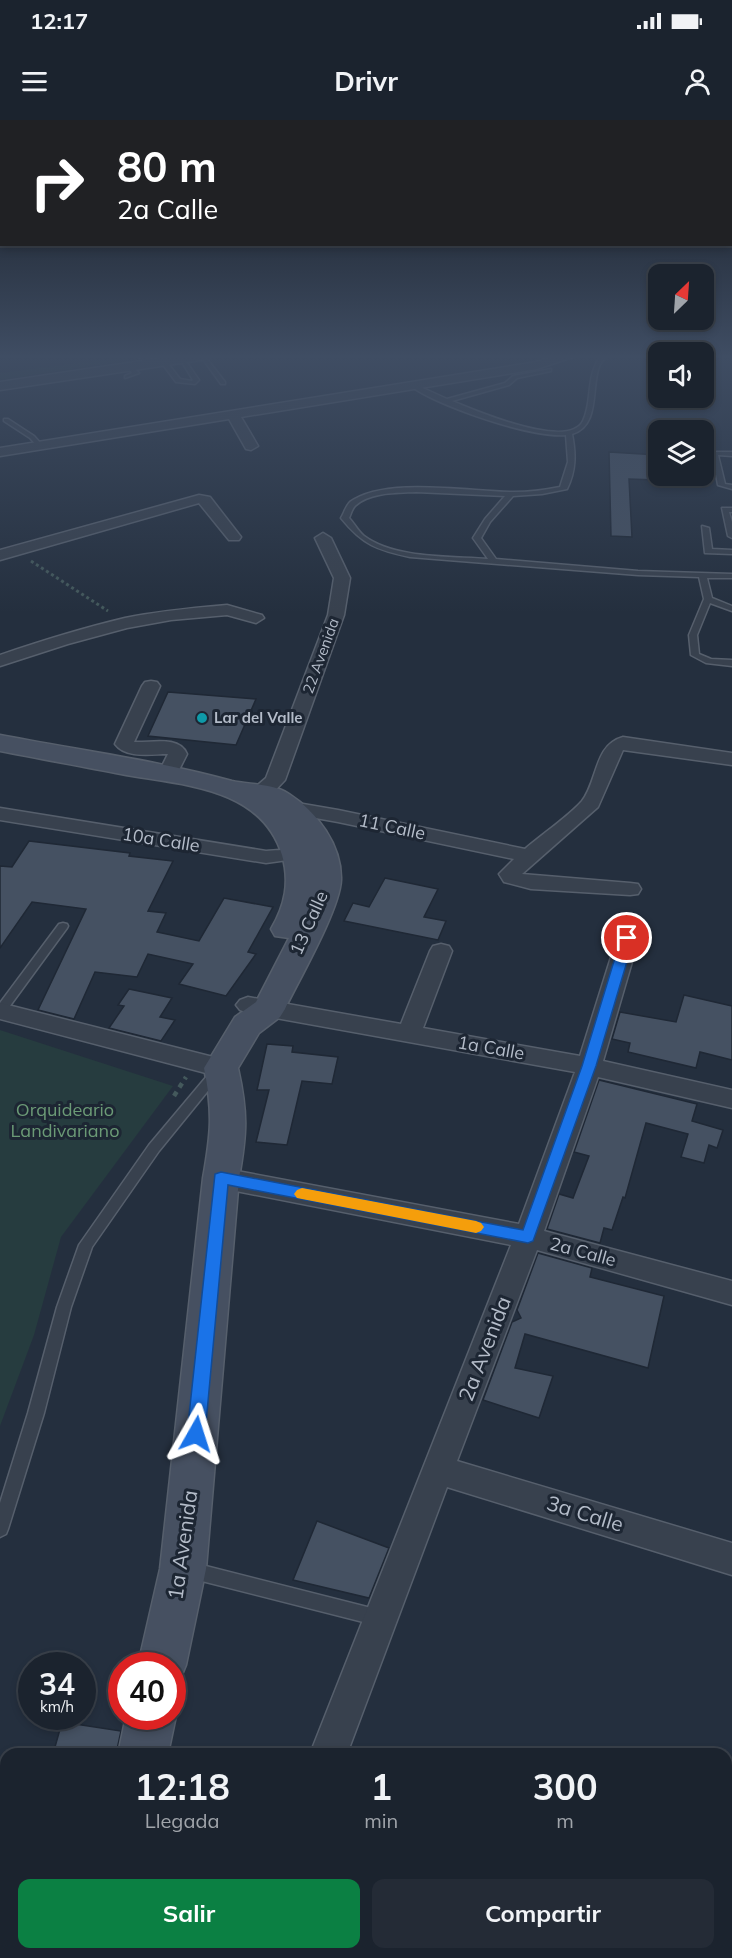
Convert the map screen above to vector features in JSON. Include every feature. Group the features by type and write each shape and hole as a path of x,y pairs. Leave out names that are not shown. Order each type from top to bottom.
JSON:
{"street":[{"path":"0,452 73,441"},
{"path":"248,441 251,446"},
{"path":"5,553 199,500 205,500 234,537"},
{"name":"22 Avenida","path":"250,795 275,780 336,615 342,578 323,538"},
{"path":"0,661 62,640 126,623 171,615 227,610 256,618"},
{"path":"151,686 124,744 131,748 174,748 177,751 175,760 168,774"},
{"path":"0,743 168,774 250,795"},
{"path":"630,889 531,883 511,878 510,874 591,803 615,747 623,743 732,759"},
{"name":"13 Calle","path":"221,1068 255,1013 297,909 301,890 307,822 278,798 250,795"},
{"name":"13 Calle","path":"250,795 305,845"},
{"name":"11 Calle","path":"288,807 529,856"},
{"name":"10a Calle","path":"0,814 266,857 305,845"},
{"name":"2a Avenida","path":"330,1748 528,1237 589,1066 627,938"},
{"path":"409,1034 441,951"},
{"path":"0,1011 221,1068"},
{"name":"1a Calle","path":"255,1013 409,1034 589,1066 732,1099"},
{"name":"1a Avenida","path":"165,1652 183,1569 221,1178 229,1133 228,1102 221,1068"},
{"name":"2a Calle","path":"221,1178 528,1237 732,1293"},
{"name":"3a Calle","path":"438,1470 732,1559"},
{"path":"143,1748 148,1730"}],"lane":[{"path":"36,441 40,446"},
{"path":"570,441 573,457 570,477 563,489 510,495 392,490 352,502 345,511 345,518 361,537 386,550 410,555 638,573 732,576"},
{"path":"732,454 714,453 722,485 732,487"},
{"path":"494,562 477,538 483,525 510,495"},
{"path":"732,510 725,510 732,536"},
{"path":"705,528 708,551 732,552"},
{"path":"703,576 708,599 693,635 695,655 709,661 732,663"},
{"path":"708,599 732,609"},
{"path":"0,1011 63,926"},
{"path":"0,1529 36,1413 64,1307 86,1245 154,1148 221,1068"},
{"path":"183,1569 379,1618"}],"path":[{"path":"5,553 34,562 126,623"}],"green space":[{"name":"Orquideario Landivariano","path":"0,1030 173,1086 61,1237 34,1335 0,1426"}],"building":[{"path":"609,452 648,454 648,480 629,479 632,537 611,536"},
{"name":"Lar del Valle","path":"168,692 256,699 236,745 148,736"},
{"path":"29,841 130,853 129,856 173,861 148,911 166,913 157,932 199,941 224,898 273,907 248,952 256,954 226,996 179,984 193,964 148,954 137,977 95,972 74,1019 38,1010 86,909 32,902 0,948 0,866 12,867"},
{"path":"385,878 438,889 424,917 446,921 438,940 344,921 353,903 369,907"},
{"path":"129,989 172,998 160,1017 175,1020 161,1041 109,1028 124,1006 118,1005"},
{"path":"684,995 732,1006 732,1060 700,1052 696,1068 628,1052 630,1043 612,1039 620,1012 676,1022"},
{"path":"267,1044 293,1046 292,1052 338,1057 332,1084 302,1081 287,1145 256,1142 269,1090 257,1090"},
{"path":"599,1080 697,1104 692,1121 723,1130 717,1148 709,1145 704,1163 681,1157 688,1134 646,1123 625,1198 623,1197 612,1230 604,1228 600,1243 547,1229 559,1194 573,1198 589,1156 574,1152"},
{"path":"538,1253 592,1268 590,1277 664,1296 648,1368 525,1334 515,1368 553,1376 539,1418 483,1400 512,1322 521,1318 517,1310"},
{"path":"317,1521 389,1548 369,1598 293,1580"},
{"path":"96,1727 121,1731 117,1748 55,1748 60,1730 96,1730"}],"slow traffic":[{"path":"302,1194 476,1227"}],"place":[{"name":"Lar del Valle","path":"202,718"}],"route":[{"path":"196,1434 221,1178 528,1237 589,1066 627,938"}]}
